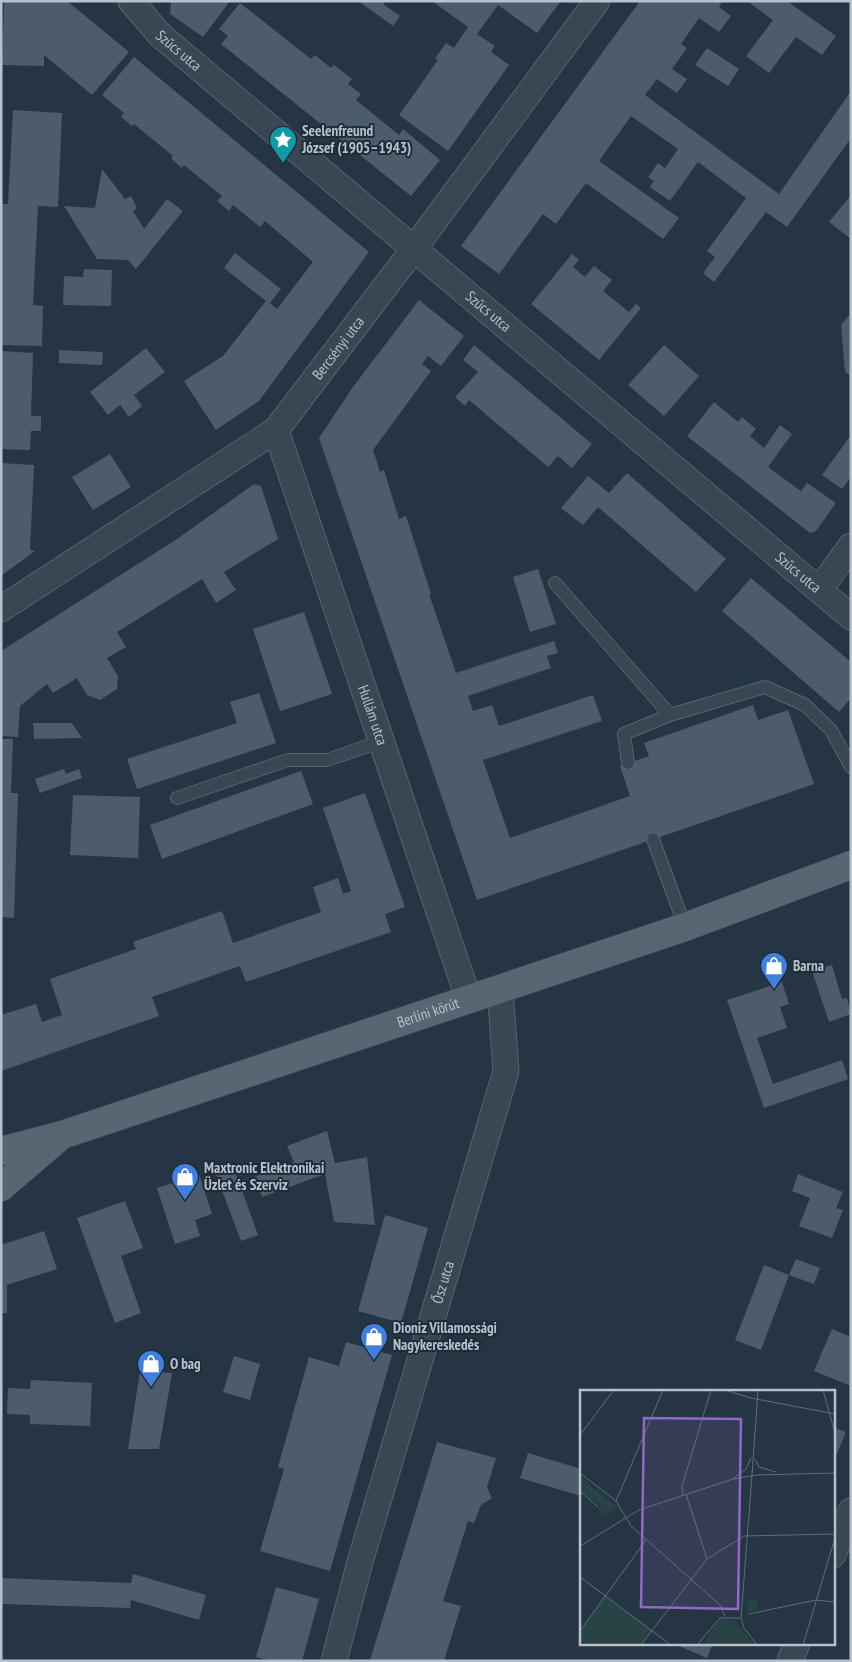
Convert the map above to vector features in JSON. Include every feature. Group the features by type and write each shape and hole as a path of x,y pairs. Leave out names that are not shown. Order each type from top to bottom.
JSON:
{"main road":[{"name":"Berlini körút","path":"1,1151 62,1135 685,928 851,865"},
{"path":"1,1187 62,1135"}],"street":[{"name":"Szűcs utca","path":"131,1 160,35 851,617"},
{"name":"Bercsényi utca","path":"1,609 276,430 413,250 597,1"},
{"name":"Hullám utca","path":"276,430 469,1000"},
{"path":"820,590 851,546"},
{"name":"Ősz utca","path":"336,1660 363,1552 506,1071 500,989"},
{"path":"834,1553 851,1512"},
{"path":"790,1661 797,1644"}],"lane":[{"path":"555,583 670,715"},
{"path":"628,763 624,734 670,715 765,687 805,705 831,730 851,767"},
{"path":"177,798 288,760 327,760 382,742"},
{"path":"653,839 685,928"}],"building":[{"path":"4,1 67,1 129,52 92,95 44,55 44,66 2,65"},
{"path":"171,1 230,1 203,37 170,14"},
{"path":"362,1 385,1 383,4 400,16 393,26 361,3"},
{"path":"432,1 561,1 537,33 498,5 477,34 495,46 491,52 509,65 448,151 399,115 438,60 435,58 446,43 454,48 468,27"},
{"path":"640,1 723,1 719,7 731,16 719,32 699,18 681,44 687,48 672,69 687,79 677,93 657,79 645,95 779,194 851,91 851,138 787,227 766,212 714,282 703,273 715,257 707,251 746,198 698,162 670,201 650,187 654,181 648,177 658,163 665,168 678,149 631,116 599,161 679,218 663,239 586,183 556,224 543,214 499,274 461,246"},
{"path":"747,1 787,1 836,36 822,55 796,37 769,73 746,56 773,20"},
{"path":"240,3 311,59 315,55 331,68 334,65 352,79 348,84 361,94 356,100 399,135 403,129 440,160 411,196 221,44 228,36 219,29"},
{"path":"707,48 739,69 728,86 695,65"},
{"path":"134,57 369,252 259,401 216,430 184,381 223,356 266,301 224,268 235,253 281,289 270,303 277,309 313,262 265,221 260,227 233,205 229,211 217,201 222,196 184,165 182,168 171,158 173,156 134,124 132,126 121,117 124,113 102,95"},
{"path":"13,110 62,113 58,207 38,206 33,305 43,306 42,346 1,345 1,204 8,204"},
{"path":"102,169 125,199 131,196 137,208 133,211 144,229 167,199 183,211 136,269 128,260 97,259 64,206 95,208"},
{"path":"851,195 851,239 829,222"},
{"path":"572,254 579,260 573,267 585,277 594,266 612,280 603,291 629,312 636,304 641,308 599,360 531,304"},
{"path":"84,269 112,270 111,306 63,305 64,276 83,277"},
{"path":"419,300 464,336 441,366 428,356 422,364 431,371 373,450 380,472 384,470 399,519 406,516 431,594 429,594 456,673 554,641 558,653 547,656 551,668 468,696 473,711 492,705 499,726 593,695 602,721 483,760 510,838 630,796 620,766 649,756 644,743 753,705 758,720 788,710 814,784 477,900 319,438 353,387"},
{"path":"851,313 851,376 845,372 841,325"},
{"path":"474,345 592,444 572,468 558,456 548,467 469,400 465,406 455,397 478,372 463,360"},
{"path":"664,345 699,376 664,416 628,385"},
{"path":"146,348 165,372 134,395 142,406 129,417 120,405 108,415 90,392"},
{"path":"59,350 103,352 102,365 59,363"},
{"path":"1,351 33,353 31,416 41,416 41,431 31,431 30,450 1,449"},
{"path":"714,402 738,422 742,417 756,429 750,436 764,448 780,425 792,434 768,467 801,491 807,483 836,503 816,531 810,533 687,436"},
{"path":"851,435 851,477 842,489 822,475"},
{"path":"110,454 131,487 93,510 72,477"},
{"path":"1,463 34,465 30,550 35,551 1,576"},
{"path":"627,473 726,559 696,592 598,507 583,525 561,508 588,476 609,493"},
{"path":"254,484 261,486 278,539 224,572 236,590 216,603 202,579 117,632 126,647 107,658 118,676 117,689 100,700 87,695 77,678 53,693 47,684 20,706 18,737 1,736 1,651 177,539"},
{"path":"538,569 556,624 530,632 513,577"},
{"path":"751,578 851,662 851,698 839,712 722,611"},
{"path":"304,612 332,694 280,711 253,629"},
{"path":"259,693 276,743 137,789 127,759 237,723 230,702"},
{"path":"33,723 72,723 82,738 34,739"},
{"path":"1,739 13,739 11,793 18,793 14,918 1,917"},
{"path":"64,769 66,774 79,769 82,778 40,793 35,779"},
{"path":"301,771 313,804 162,859 150,825"},
{"path":"365,793 405,907 385,914 391,932 246,982 240,966 152,997 159,1016 1,1071 1,1015 36,1004 42,1022 62,1015 50,979 136,949 133,942 222,911 233,943 321,912 313,887 338,878 343,894 351,891 323,808"},
{"path":"73,795 140,797 138,858 70,855"},
{"path":"832,965 842,999 847,998 851,1014 829,1022 812,971"},
{"path":"782,982 789,1004 780,1007 787,1028 757,1038 773,1084 842,1060 848,1079 764,1108 727,1000"},
{"path":"327,1131 335,1163 367,1157 375,1225 334,1222 325,1174 262,1197 254,1177 294,1162 287,1146"},
{"path":"233,1166 258,1235 241,1241 215,1172"},
{"name":"Maxtronic Elektronikai Üzlet és Szerviz","path":"199,1174 212,1214 195,1220 200,1236 175,1244 157,1188"},
{"path":"798,1174 843,1192 836,1208 843,1210 832,1238 799,1226 810,1198 792,1191"},
{"path":"125,1201 143,1248 121,1256 141,1313 115,1323 77,1218"},
{"path":"385,1215 428,1228 401,1323 358,1311"},
{"path":"44,1231 57,1269 7,1285 7,1313 1,1313 1,1245"},
{"path":"796,1259 820,1268 814,1284 789,1275"},
{"path":"764,1265 789,1275 761,1350 735,1340"},
{"path":"832,1329 851,1337 851,1386 814,1371"},
{"path":"346,1342 392,1355 330,1571 260,1551 284,1469 278,1467 309,1357 339,1366"},
{"path":"234,1356 260,1364 250,1400 223,1392"},
{"path":"140,1371 172,1373 159,1449 128,1449"},
{"path":"31,1380 92,1383 90,1426 30,1424 30,1415 7,1414 8,1388 30,1389"},
{"path":"834,1427 846,1432 834,1461"},
{"path":"437,1442 496,1458 487,1487 492,1498 481,1505 474,1523 468,1521 443,1601 461,1606 444,1661 370,1660"},
{"path":"528,1453 580,1469 580,1496 520,1478"},
{"path":"133,1574 206,1595 199,1620 131,1600 130,1608 1,1604 1,1578 131,1583"},
{"path":"276,1587 319,1599 302,1661 270,1661 256,1657"},
{"path":"674,1644 713,1644 707,1658"}],"place":[{"name":"Seelenfreund József (1905–1943)","path":"283,164"},
{"name":"Barna","path":"774,990"},
{"name":"Maxtronic Elektronikai Üzlet és Szerviz","path":"185,1201"},
{"name":"Dioniz Villamossági Nagykereskedés","path":"374,1361"},
{"name":"O bag","path":"151,1388"}]}
